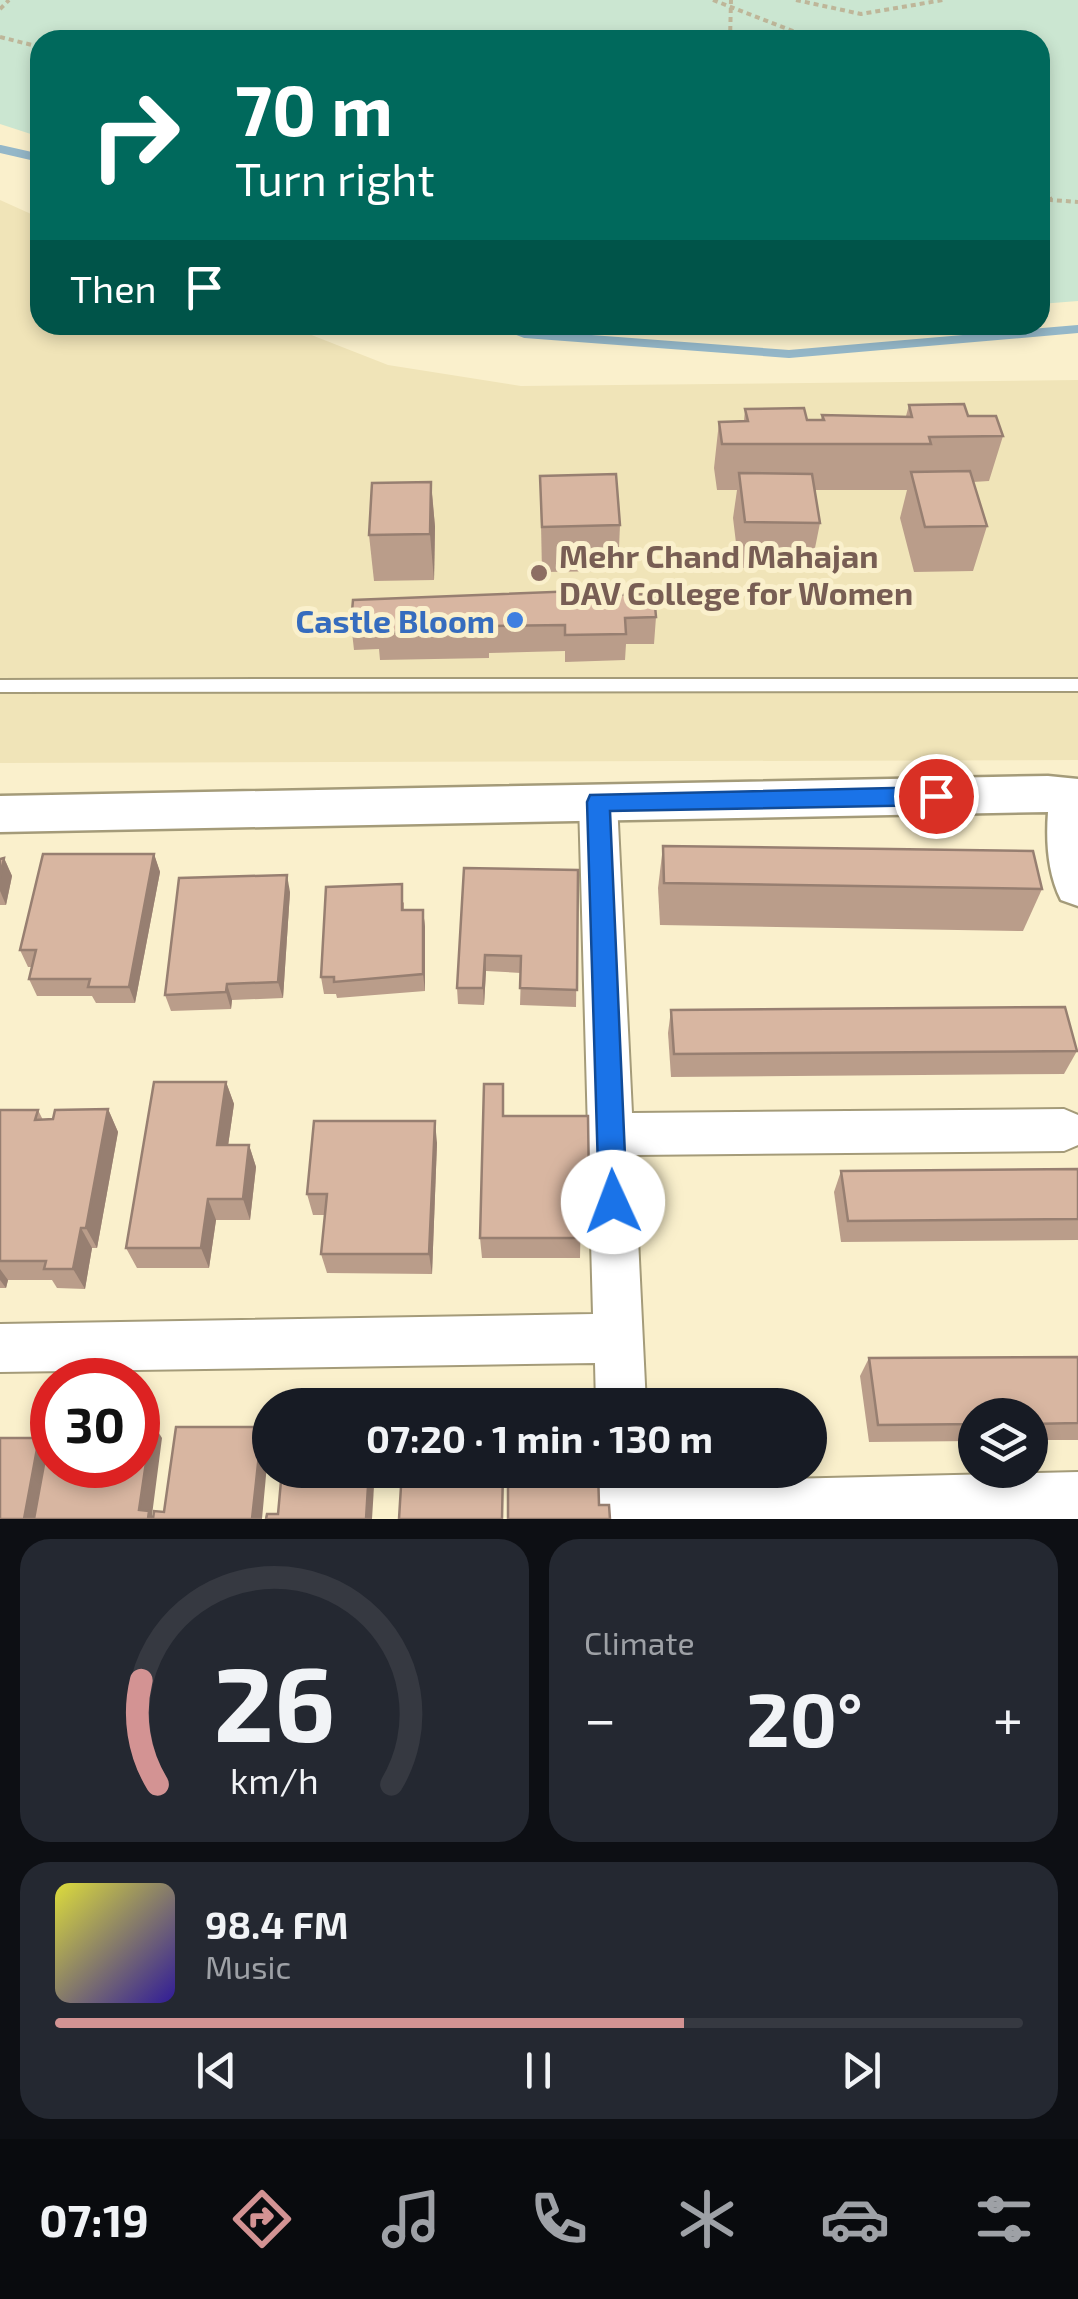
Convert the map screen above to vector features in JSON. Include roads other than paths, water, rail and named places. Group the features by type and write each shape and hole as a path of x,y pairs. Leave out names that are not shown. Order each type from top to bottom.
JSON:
{"street":[{"path":"0,814 1048,794 1078,798 1068,830 1078,886"},
{"path":"598,802 620,1388"},
{"path":"610,1134 1064,1130"},
{"path":"0,1348 618,1338"},
{"path":"625,1499 1078,1498"}],"lane":[{"path":"0,686 307,682 748,690 1078,685"}],"waterway":[{"path":"0,149 30,156"},
{"path":"1050,331 1078,329"},
{"path":"538,335 789,354 1009,335"}],"place":[{"name":"Mehr Chand Mahajan DAV College for Women","path":"539,573"},
{"name":"Castle Bloom","path":"515,620"}]}
